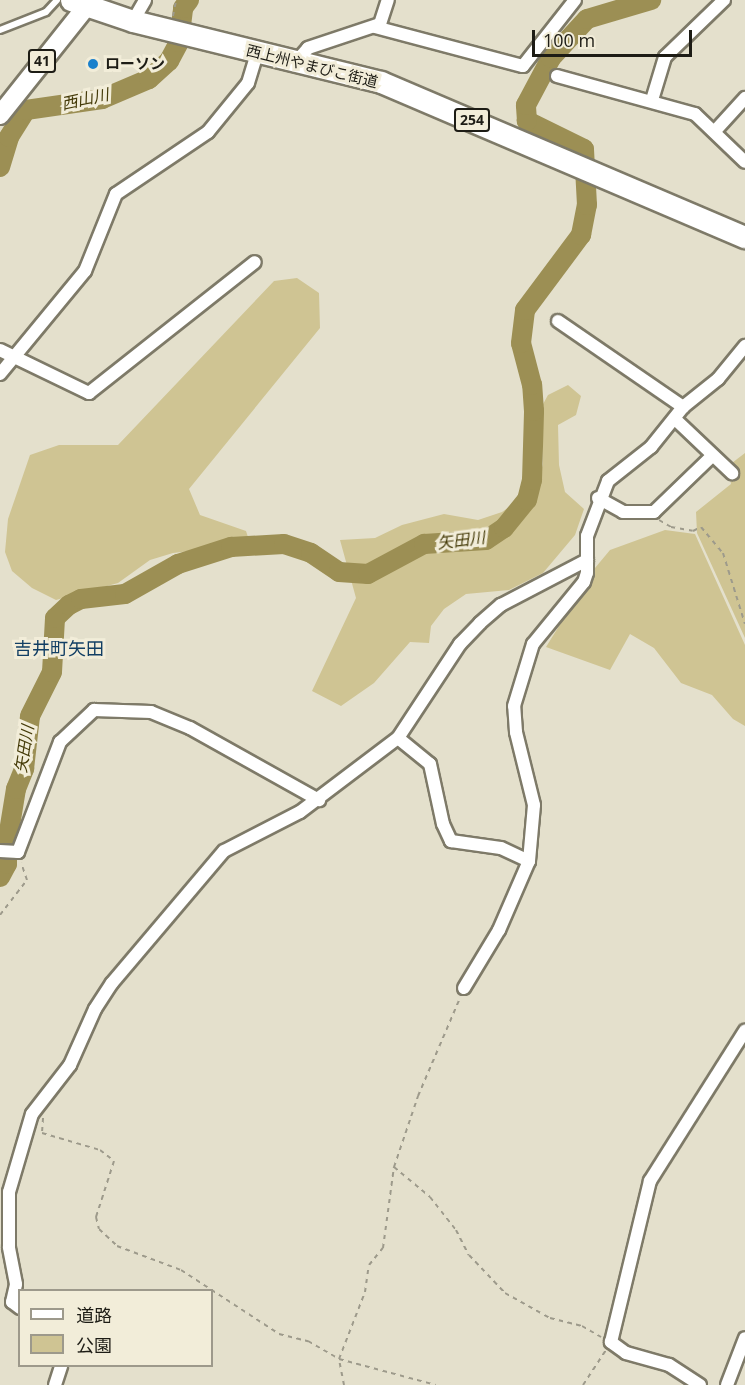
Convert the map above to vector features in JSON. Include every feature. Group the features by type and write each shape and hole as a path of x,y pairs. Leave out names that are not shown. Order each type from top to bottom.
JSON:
{"highway":[{"name":"西上州やまびこ街道","path":"78,4 133,21 178,29 257,53 344,71 413,94 745,237"}],"main road":[{"name":"41","path":"0,115 78,4"}],"street":[{"path":"133,21 145,0"},
{"path":"296,62 308,48 380,24 388,0"},
{"path":"375,27 523,66 575,0"},
{"path":"652,100 664,57 724,0"},
{"path":"0,374 17,357 85,271 116,194 208,132 248,83 257,53"},
{"path":"557,76 652,100 695,114 745,162"},
{"path":"715,131 745,98"},
{"path":"0,350 89,393 255,262"},
{"path":"558,321 683,407"},
{"path":"464,988 498,930 529,861 534,805 516,732 514,706 533,644 584,582 587,536 598,498 608,481 651,447 683,407 718,379 745,346"},
{"path":"675,419 732,473"},
{"path":"598,498 623,512 650,512 672,496 712,456"},
{"path":"18,1306 12,1302 16,1284 9,1246 9,1192 32,1114 70,1065 95,1009 112,983 172,917 209,864 237,843 319,800 398,738 460,644 480,623 501,605 587,560"},
{"path":"0,851 18,852 60,742 94,710 151,712 190,728 319,800"},
{"path":"398,738 430,764 443,824 451,841 501,848 529,861"},
{"path":"700,1385 669,1365 626,1353 611,1342 650,1181 745,1031"},
{"path":"727,1385 745,1338"},
{"path":"55,1385 60,1367"}],"lane":[{"path":"0,30 46,12 57,0"}],"path":[{"path":"176,0 178,29"},
{"path":"650,512 671,527 693,531 701,526 723,553 745,624"},
{"path":"0,915 27,880 18,852"},
{"path":"344,1385 339,1359 365,1292 369,1265 383,1248 393,1167 418,1096 464,988"},
{"path":"44,1098 42,1133 100,1150 114,1161 96,1224 117,1246 181,1270 231,1299 279,1334 308,1341 339,1359 436,1385"},
{"path":"393,1167 430,1197 456,1230 468,1255 505,1293 550,1318 582,1326 611,1342 584,1385"}],"green space":[{"path":"297,278 319,293 320,328 189,489 200,515 246,531 250,543 242,552 225,557 198,550 173,553 150,560 118,583 56,600 32,588 12,571 5,552 8,519 30,455 59,445 118,445 274,281"},
{"path":"568,385 581,396 576,415 558,425 559,465 565,492 584,509 575,535 543,573 509,590 466,594 444,609 431,626 429,643 410,642 374,683 341,706 312,691 356,598 340,540 375,538 402,525 444,514 478,520 502,512 536,488 543,464 542,406 548,395"},
{"path":"745,453 745,638 697,533 696,512 731,484 728,466"},
{"path":"665,530 695,534 745,645 745,726 733,719 712,695 681,683 654,648 630,634 610,670 546,647 595,568 610,550"}],"waterway":[{"name":"西山川","path":"0,167 9,137 26,110 102,99 149,79 169,61 179,42 183,8 189,0"},
{"name":"矢田川","path":"0,877 7,864 7,844 16,789 24,769 30,716 52,672 55,618 69,605 81,599 125,594 178,564 231,547 284,544 311,553 339,572 368,574 424,544 486,540 504,528 527,500 532,480 534,411 532,385 521,343 525,310 581,235 587,205 584,149 527,121 526,105 551,58 587,19 651,0"}],"place":[{"name":"ローソン","path":"93,64"}],"district":[{"name":"吉井町矢田","path":"59,648"}]}
